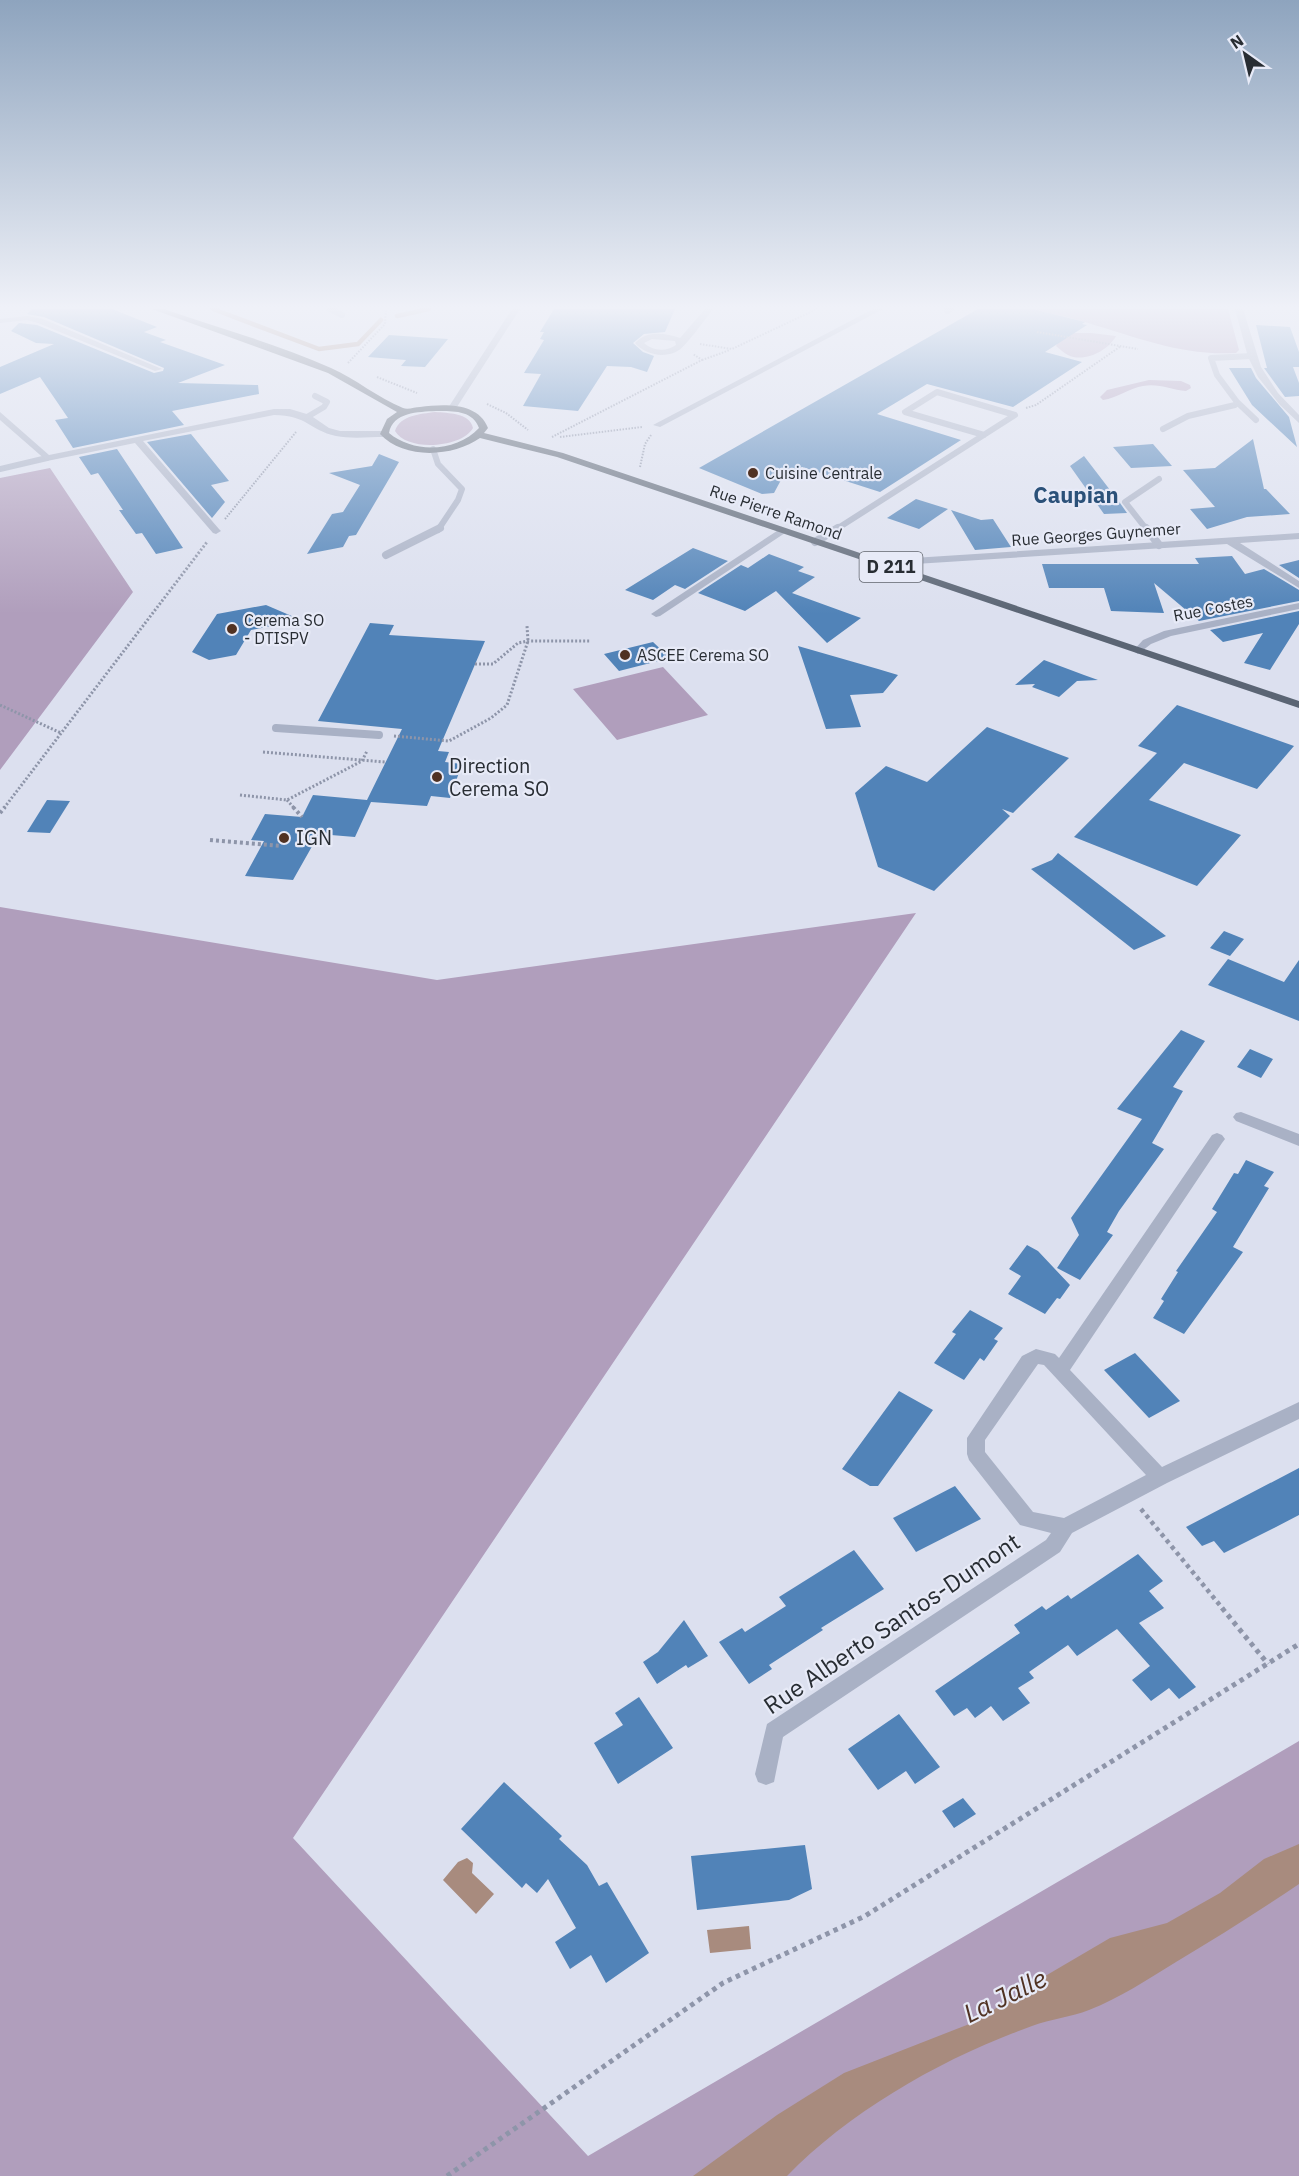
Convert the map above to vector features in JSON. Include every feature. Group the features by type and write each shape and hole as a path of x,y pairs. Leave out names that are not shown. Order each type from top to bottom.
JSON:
{"main road":[{"path":"401,411 405,413"},
{"path":"414,411 388,422 384,434 389,440 400,445 433,449 461,445 480,435 484,428 483,422 477,416 460,411"},
{"name":"Rue Pierre Ramond","path":"480,435 560,454 1299,705"}],"street":[{"path":"657,425 685,411"},
{"path":"0,415 47,458 274,412 290,412 308,417 326,430 339,434 384,434"},
{"path":"137,440 216,531"},
{"path":"656,614 783,531"},
{"name":"Rue Georges Guynemer","path":"898,570 913,561 1299,536"},
{"path":"1230,541 1299,585"},
{"name":"Rue Costes","path":"1138,651 1147,642 1167,633 1299,606"},
{"path":"1241,1117 1299,1140"},
{"path":"1060,1371 1217,1139"},
{"name":"Rue Alberto Santos-Dumont","path":"1065,1527 1027,1519 976,1454 976,1438 1028,1361 1036,1356 1048,1359 1160,1477"},
{"name":"Rue Alberto Santos-Dumont","path":"766,1774 774,1731 1053,1546 1065,1527 1160,1477 1299,1410"}],"lane":[{"path":"308,417 318,411"},
{"path":"907,411 905,412 984,435"},
{"path":"1000,411 1015,415"},
{"path":"1163,429 1188,416 1211,411"},
{"path":"1247,411 1256,420"},
{"path":"815,542 1015,415"},
{"path":"386,555 439,529 459,500 462,489 438,464 433,449"},
{"path":"0,469 47,458"},
{"path":"1159,479 1125,502 1159,545"},
{"path":"276,728 376,735"}],"path":[{"path":"603,411 548,439 657,425"},
{"path":"1015,415 1024,411"},
{"path":"0,813 216,531 308,417"},
{"path":"640,471 645,444 657,425"},
{"path":"240,795 287,800 362,761 376,735 448,741 491,718 507,705 528,641 527,626"},
{"path":"475,664 493,664 518,643 528,641 590,641"},
{"path":"0,705 61,733"},
{"path":"263,752 385,762"},
{"path":"287,800 302,817"},
{"path":"210,840 282,846"},
{"path":"1128,1493 1268,1664"},
{"path":"447,2176 723,1983 865,1916 1299,1644"}],"shaded area":[{"path":"435,412 468,419 473,428 458,440 434,445 411,442 401,438 395,431 406,418"},
{"path":"50,468 133,592 0,770 0,478"},
{"path":"663,667 708,715 617,740 573,689"},
{"path":"0,907 437,980 916,913 293,1838 588,2156 1299,1741 1299,2176 0,2176"},
{"path":"1299,1844 1299,1884 1123,1994 1089,2010 1039,2024 999,2039 933,2070 901,2088 840,2129 787,2176 693,2176 777,2115 844,2073 977,2021 1035,1982 1110,1938 1167,1923 1220,1893 1264,1859"},
{"path":"467,1858 473,1863 472,1873 494,1894 476,1914 443,1880 458,1862"},
{"path":"749,1926 751,1949 710,1953 707,1930"}],"building":[{"path":"63,411 174,411 172,411 184,425 73,448 55,420 68,418"},
{"path":"800,411 883,411 877,414 961,440 880,492 802,467 781,480 774,493 762,494 699,468"},
{"path":"1258,411 1284,411 1289,417 1297,447"},
{"path":"191,434 229,481 211,485 225,502 212,518 147,442"},
{"path":"1253,439 1264,489 1290,514 1247,517 1207,529 1190,509 1215,507 1183,470 1215,468"},
{"path":"1153,444 1172,466 1131,468 1113,447"},
{"path":"117,449 183,548 156,554 142,533 136,534 98,473 91,475 79,457"},
{"path":"379,454 399,462 356,535 349,536 343,547 307,554 332,514 343,512 360,485 329,473 372,466"},
{"path":"1084,456 1127,513 1104,514 1070,466"},
{"path":"916,499 948,509 919,529 887,518"},
{"path":"951,510 981,520 993,519 1011,547 975,550"},
{"path":"693,548 728,561 685,589 675,585 653,600 625,590"},
{"path":"769,554 804,567 798,571 815,577 792,593 861,618 827,643 776,591 745,611 698,593 741,565 748,568"},
{"path":"1232,556 1245,574 1264,569 1299,590 1299,601 1199,621 1154,583 1164,613 1111,611 1104,588 1049,588 1042,564 1199,564 1195,558"},
{"path":"1299,560 1299,578 1279,565"},
{"name":"Cerema SO - DTISPV","path":"266,605 301,620 251,630 236,655 209,660 192,652 217,614"},
{"path":"1299,611 1299,624 1270,670 1244,663 1263,633 1223,642 1210,630"},
{"path":"370,623 394,625 389,635 485,641 438,751 449,752 445,762 462,764 450,798 431,796 427,806 371,802 355,837 319,834 293,880 245,876 264,841 251,840 265,814 302,817 313,795 367,800 402,729 318,721"},
{"name":"ASCEE Cerema SO","path":"653,642 670,658 619,671 604,654"},
{"path":"798,646 898,675 883,693 850,695 861,727 826,729"},
{"path":"1044,660 1098,680 1077,681 1059,697 1032,687 1035,684 1015,685"},
{"path":"1177,705 1294,746 1257,789 1184,763 1149,800 1241,835 1197,886 1074,837 1157,753 1138,746"},
{"path":"987,727 1069,758 1013,813 1002,809 1010,816 934,891 878,867 855,793 886,766 927,782"},
{"path":"47,800 70,801 50,833 27,832"},
{"path":"1058,853 1166,936 1134,950 1031,869 1052,860"},
{"path":"1224,931 1244,939 1230,956 1210,948"},
{"path":"1228,959 1284,982 1299,960 1299,1021 1208,985"},
{"path":"1181,1030 1205,1041 1173,1087 1183,1091 1152,1143 1164,1149 1119,1211 1107,1232 1113,1235 1080,1280 1057,1268 1079,1235 1071,1218 1142,1119 1117,1109"},
{"path":"1250,1049 1273,1059 1261,1078 1237,1067"},
{"path":"1246,1160 1274,1172 1264,1186 1269,1188 1233,1247 1243,1252 1184,1334 1153,1318 1164,1301 1161,1299 1178,1272 1176,1271 1217,1212 1212,1209 1234,1173 1238,1174"},
{"path":"1027,1245 1038,1251 1070,1285 1045,1314 1008,1294 1021,1276 1009,1269"},
{"path":"970,1310 1003,1328 994,1339 998,1341 984,1361 980,1358 964,1380 934,1363 956,1334 952,1332"},
{"path":"1135,1353 1180,1401 1149,1418 1104,1370"},
{"path":"899,1391 933,1410 878,1486 870,1486 842,1469"},
{"path":"1299,1468 1299,1515 1224,1553 1214,1541 1202,1546 1186,1527"},
{"path":"955,1486 981,1519 916,1552 893,1518"},
{"path":"854,1550 884,1589 821,1628 823,1630 769,1665 772,1669 749,1684 719,1642 742,1628 745,1632 786,1606 779,1597"},
{"path":"1138,1554 1163,1581 1149,1591 1164,1608 1139,1623 1196,1687 1179,1699 1169,1688 1151,1701 1132,1680 1150,1666 1117,1629 1077,1656 1068,1645 1029,1672 1034,1678 1018,1688 1030,1703 1003,1721 991,1706 975,1718 967,1708 954,1716 935,1691 1020,1633 1014,1625 1042,1606 1046,1610 1068,1595 1071,1599"},
{"path":"684,1620 708,1656 688,1668 686,1665 657,1684 643,1662 658,1652"},
{"path":"639,1697 673,1748 618,1784 594,1743 623,1725 615,1713"},
{"path":"899,1714 940,1767 915,1784 906,1771 878,1790 848,1749"},
{"path":"504,1782 562,1836 559,1839 587,1865 599,1886 607,1882 649,1953 606,1983 591,1955 570,1969 555,1942 576,1928 548,1879 537,1893 526,1883 522,1888 461,1829"},
{"path":"963,1798 976,1814 954,1828 942,1811"},
{"path":"805,1845 812,1889 789,1900 697,1910 691,1856"}],"place":[{"name":"Cuisine Centrale","path":"753,473"},
{"name":"Cerema SO - DTISPV","path":"232,629"},
{"name":"ASCEE Cerema SO","path":"625,655"},
{"name":"Direction Cerema SO","path":"437,777"},
{"name":"IGN","path":"284,838"}],"district":[{"name":"Caupian","path":"1076,495"}],"water label":[{"name":"La Jalle","path":"1005,1996"}]}
